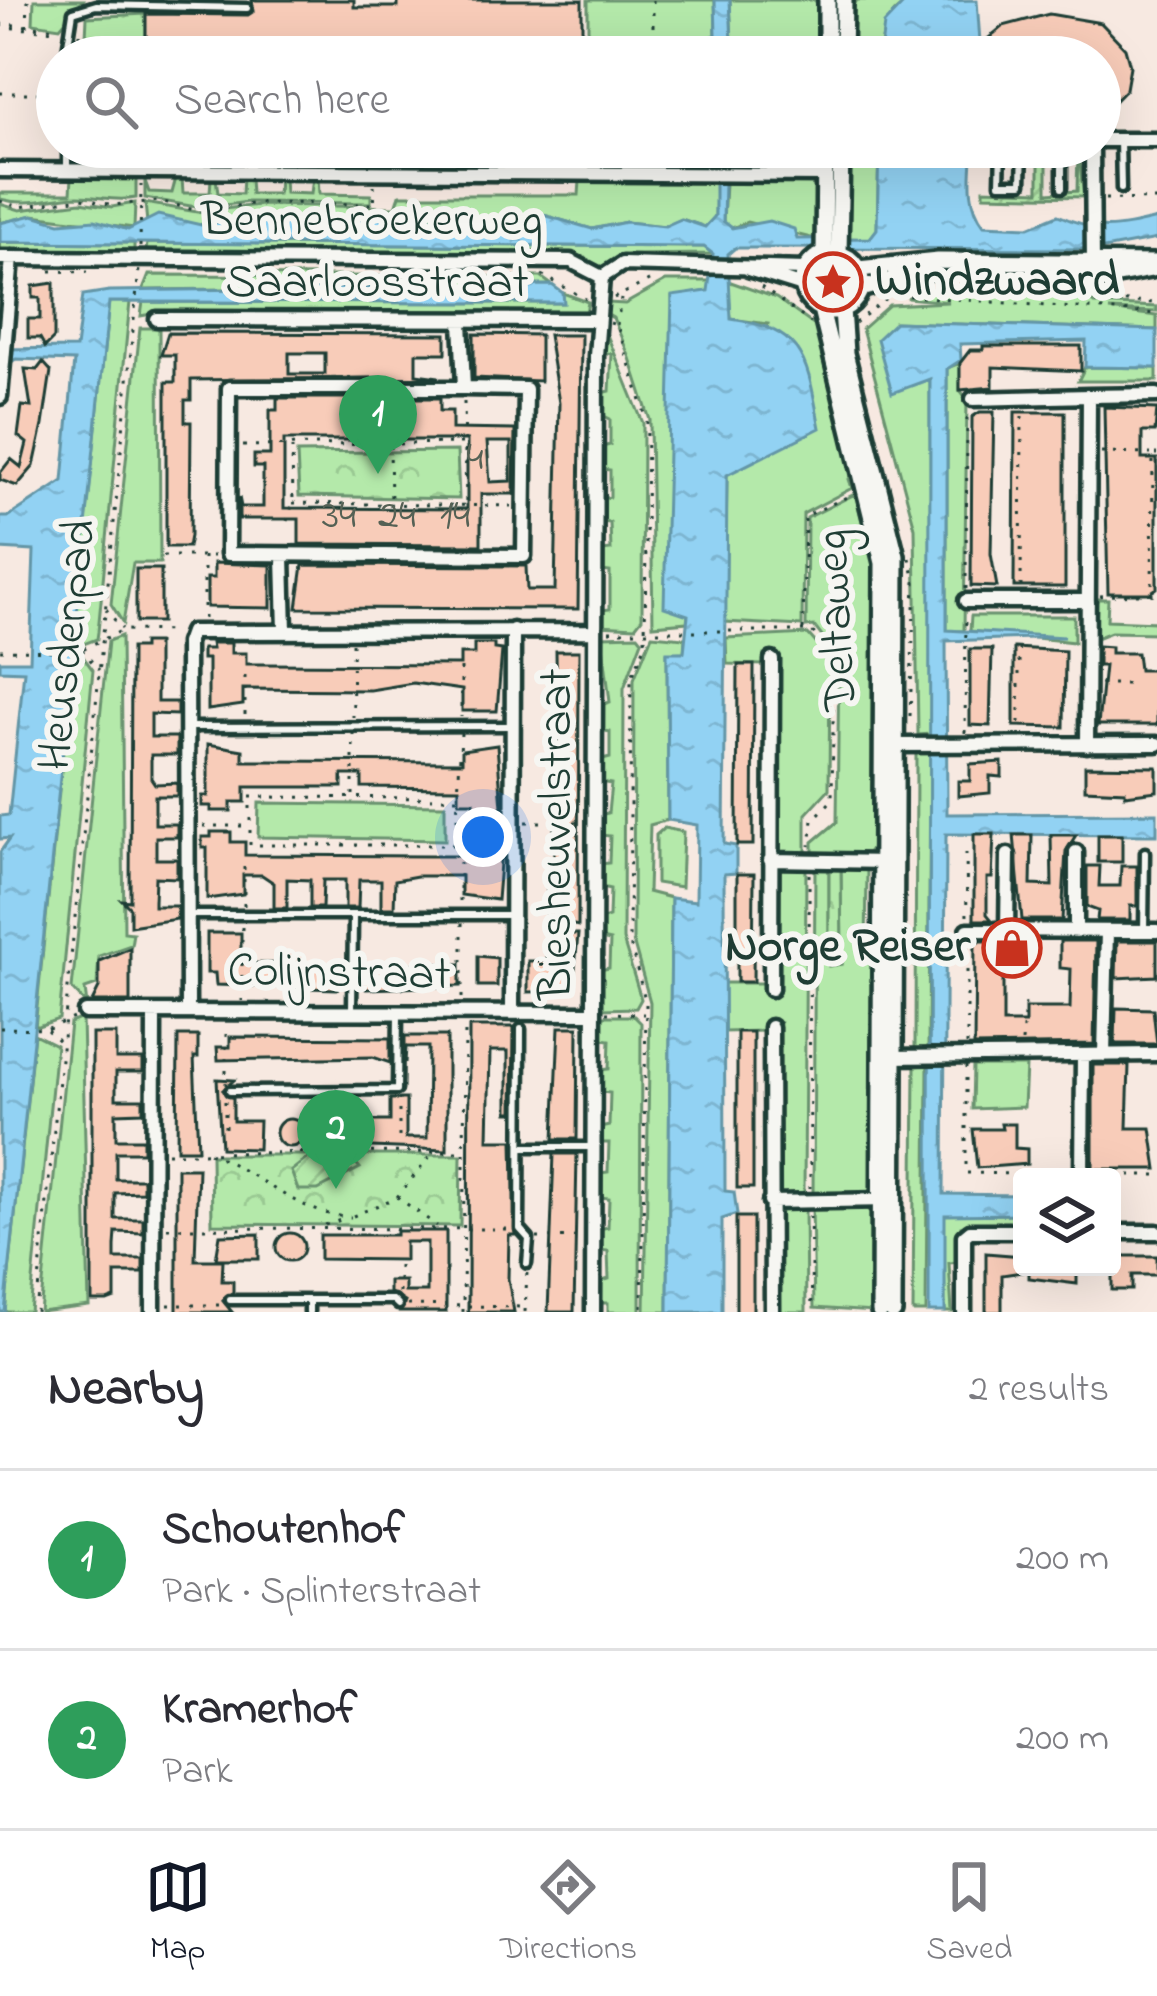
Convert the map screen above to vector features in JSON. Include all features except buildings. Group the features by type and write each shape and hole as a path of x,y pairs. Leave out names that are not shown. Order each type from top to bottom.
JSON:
{"street":[{"path":"827,0 827,36"},
{"path":"843,36 844,0"},
{"path":"1121,140 1157,140"},
{"path":"825,168 832,246 858,269 860,289"},
{"path":"839,168 832,246 805,277 821,309 842,309 860,289 947,263"},
{"path":"1090,273 1092,168"},
{"name":"Bennebroekerweg","path":"0,170 825,175"},
{"path":"0,397 8,261"},
{"name":"Bennebroekerweg","path":"8,261 571,261 602,277 622,264 705,262 805,277"},
{"path":"858,269 1030,264 1045,272 1090,273 1157,265"},
{"name":"Biesheuvelstraat","path":"593,1312 596,356 602,277"},
{"name":"Deltaweg","path":"821,309 833,327 896,556 887,1200 880,1312"},
{"name":"Deltaweg","path":"842,309 833,327 883,563 890,745"},
{"name":"Saarloosstraat","path":"157,319 597,320"},
{"path":"461,321 464,388"},
{"path":"229,388 526,389 524,556 228,554 229,446 229,388"},
{"path":"974,398 1157,394"},
{"path":"1087,745 1089,395"},
{"path":"284,557 285,631"},
{"path":"966,601 1088,601"},
{"path":"512,630 512,1012"},
{"path":"188,1008 187,727 193,632 595,631"},
{"name":"Deltaweg","path":"771,989 772,660"},
{"path":"890,745 1157,744"},
{"path":"1076,852 1076,931"},
{"path":"1007,930 1008,855"},
{"path":"770,860 889,862"},
{"path":"968,930 1151,931"},
{"path":"1104,1055 1107,932"},
{"name":"Colijnstraat","path":"85,1012 154,1014 188,1008 593,1013"},
{"path":"153,1308 154,1014"},
{"path":"771,1027 772,1312"},
{"path":"888,1057 1157,1054"},
{"path":"1082,1168 1083,1056"},
{"path":"770,1202 887,1200"},
{"name":"Deltaweg","path":"887,1200 893,1312"},
{"path":"964,1312 964,1236 970,1231 1013,1232"},
{"path":"1121,1232 1157,1232"}],"lane":[{"path":"67,36 73,12 96,4 247,8"},
{"path":"1000,168 1000,183 1022,184 1022,168"},
{"path":"1062,168 1062,188"},
{"path":"1120,168 1120,189"},
{"path":"187,727 513,726"},
{"path":"1145,852 1151,931"},
{"path":"189,915 511,915"},
{"path":"352,1010 353,917"},
{"path":"228,1091 397,1090 398,1011"},
{"path":"521,1029 520,1229 529,1239 527,1264"},
{"path":"522,1147 593,1148"},
{"path":"230,1300 393,1300 398,1305"},
{"path":"309,1300 309,1312"}],"path":[{"path":"27,27 28,0"},
{"path":"653,0 653,36"},
{"path":"0,26 67,29 81,36"},
{"path":"0,93 36,94"},
{"path":"654,168 654,174"},
{"path":"375,194 375,213"},
{"path":"0,201 19,207 82,198 113,205 160,201 198,211 259,202 375,204"},
{"path":"1093,199 1157,200"},
{"path":"140,215 140,250"},
{"path":"8,261 98,272"},
{"name":"Heusdenpad","path":"36,1312 140,283 140,272 119,272"},
{"path":"1090,273 1096,299 1157,303"},
{"path":"541,274 583,298 598,299 621,297 665,275"},
{"path":"929,280 979,276 1056,286"},
{"path":"749,281 833,327 917,284"},
{"path":"896,293 899,298 1157,314"},
{"path":"621,297 617,325 647,420 645,630 631,679 629,940 646,1014 642,1312"},
{"path":"597,320 617,325"},
{"path":"464,388 466,505"},
{"path":"1021,601 1022,397"},
{"path":"962,745 967,399 974,398"},
{"path":"229,446 464,443"},
{"path":"391,444 391,503"},
{"path":"287,521 293,503 292,446"},
{"path":"1088,601 1097,596 1155,594 1155,454 1089,453"},
{"path":"803,631 805,516 866,489"},
{"path":"293,503 525,507"},
{"path":"163,556 228,554"},
{"path":"0,650 80,651 123,630 193,632 204,556"},
{"path":"105,607 123,630"},
{"path":"352,629 353,796"},
{"path":"595,631 812,631 834,658 832,800 813,820 809,860 812,1312"},
{"path":"1019,648 1019,745"},
{"path":"80,651 100,671"},
{"path":"457,798 250,797 250,845 458,845 461,668"},
{"path":"244,727 245,675"},
{"path":"1088,685 1135,684"},
{"path":"457,819 595,821"},
{"path":"188,826 249,826"},
{"path":"966,853 966,1174 1013,1174"},
{"path":"242,1009 244,860"},
{"path":"460,862 463,1309"},
{"path":"0,1028 43,1029 85,1012 66,993"},
{"path":"1022,1056 1025,1002"},
{"path":"593,1013 646,1014"},
{"path":"43,1029 62,1045"},
{"path":"225,1128 226,1033"},
{"path":"397,1090 399,1140"},
{"path":"208,1152 264,1178 301,1206 327,1216 351,1216"},
{"path":"318,1228 397,1197 434,1152"},
{"path":"169,1153 465,1152"},
{"path":"1121,1175 1157,1175"},
{"path":"397,1197 428,1224 444,1228"},
{"path":"153,1228 520,1229"},
{"path":"529,1239 595,1237"},
{"path":"399,1261 398,1305 463,1309 526,1309 527,1264"},
{"path":"153,1308 227,1305 230,1300"}],"green space":[{"path":"34,0 83,0 60,27 33,23"},
{"path":"588,0 715,0 713,36 588,36"},
{"path":"730,0 815,0 821,11 821,36 732,36"},
{"path":"857,0 915,0 898,8 883,36 851,36 851,11"},
{"path":"146,14 146,36 86,36 87,17"},
{"path":"725,168 807,168 803,171"},
{"path":"849,168 878,168 877,229 870,239 848,238"},
{"path":"1039,168 1047,168 1047,193 1077,191 1081,168 1084,197 984,195 984,189 1039,191"},
{"path":"72,177 136,177 136,198 0,199 0,193 71,193"},
{"path":"313,177 318,177 319,194 371,195 371,203 248,202 202,208 145,198 145,181 149,192 172,193 176,178 182,178 183,193 210,193 211,178 216,178 218,193 242,194 243,178 250,179 251,194 278,194 279,178 284,179 285,193 311,194"},
{"path":"806,179 822,192 819,240 747,222 732,228 723,222 725,183"},
{"path":"580,181 716,181 715,217 705,227 682,219 666,226 626,222 592,229 537,213 476,227 422,216 411,225 394,218 355,219 326,228 262,215 215,225 147,223 145,203 197,212 259,205 396,207 400,195 579,195"},
{"path":"81,202 112,207 135,203 134,228 33,215 0,223 0,204 20,210"},
{"path":"0,242 134,243 134,255 0,254"},
{"path":"147,243 705,247 713,254 628,255 598,268 575,255 146,251"},
{"path":"149,275 541,277 552,285 143,290"},
{"path":"666,281 712,281 708,291 672,297 688,614 687,622 653,625 650,420 630,358 613,318 606,314 608,303 625,304"},
{"path":"728,281 776,298 822,331 857,470 849,479 852,488 803,514 802,626 725,622 727,475 768,324 731,319"},
{"path":"954,285 1082,293 1094,304 1157,307 1157,312 1109,310 1157,316 1157,330 895,322 930,378 931,734 918,735 915,528 862,329 889,305 948,302 907,298"},
{"path":"563,293 588,302 586,313 175,310 141,316 143,302 563,303"},
{"path":"109,301 130,302 98,632 97,639 73,648"},
{"path":"603,325 643,423 642,618 635,627 600,625 602,610 610,609 610,572 601,571 602,551 611,550 610,523 600,522 602,499 610,497 610,470 602,469 602,447 610,445 610,419 602,415 602,393 610,391 612,354 602,352"},
{"path":"140,328 159,328 160,563 133,563 123,623 111,604"},
{"path":"960,363 960,390 967,399 964,631 947,631 947,368"},
{"path":"1085,367 1157,368 1157,381 1078,381"},
{"path":"457,451 459,499 299,496 297,453"},
{"path":"855,494 863,525 871,522 878,579 879,838 867,854 813,855 813,842 837,822 839,659 814,626 806,627 807,518"},
{"path":"1097,599 1108,599 1107,620 1157,622 1157,633 1111,632 1096,638"},
{"path":"971,616 1074,616 1074,642 970,631"},
{"path":"808,634 830,659 829,789 806,814 806,853 780,853 779,656 764,655 764,665 727,664 726,638"},
{"path":"638,635 642,640 624,688 623,940 641,999 636,1008 601,1009 600,970 609,968 610,941 601,939 600,920 609,917 610,889 601,887 600,864 609,863 610,836 601,835 599,815 608,813 611,784 600,782 599,761 610,758 610,732 601,730 600,705 610,702 602,636"},
{"path":"652,635 685,638 684,652 667,653 668,820 650,825 648,892 671,898 668,1312 645,1312 650,1002 633,941 634,679"},
{"path":"121,636 124,932 133,933 131,945 99,956 97,985 85,989 87,1005 72,989 108,641"},
{"path":"73,653 81,654 93,670 59,1019 35,1027"},
{"path":"916,752 930,752 928,1049 915,1049"},
{"path":"259,803 445,805 445,840 258,837"},
{"path":"664,828 683,832 681,887 656,883 656,835"},
{"path":"780,865 806,865 804,1196 777,1196 780,1023 764,1023 765,1031 723,1032 723,983 763,983 763,993 779,992"},
{"path":"867,866 866,955 876,957 876,1183 864,1196 813,1196 815,867 829,867 829,965 842,964 841,867"},
{"path":"829,867 841,867 842,964 829,966"},
{"path":"600,1016 634,1016 641,1023 640,1312 608,1312 608,1303 599,1303 599,1282 609,1279 608,1251 599,1250 599,1229 608,1227 609,1198 600,1197 600,1173 608,1172 609,1143 600,1143 600,1128 609,1126 610,1093 600,1092 600,1070 609,1069 610,1040 602,1039"},
{"path":"82,1018 89,1306 40,1312 70,1023"},
{"path":"34,1034 56,1045 30,1312 5,1312"},
{"path":"928,1065 926,1312 913,1312 915,1066"},
{"path":"973,1066 1026,1066 1024,1107 972,1109"},
{"path":"314,1153 353,1160 360,1168 318,1190 298,1190 291,1171"},
{"path":"211,1155 461,1155 460,1226 212,1224"},
{"path":"805,1206 806,1312 778,1312 777,1208"},
{"path":"812,1206 863,1206 874,1215 873,1312 814,1308"},
{"path":"944,1214 1013,1214 1013,1225 961,1226 960,1262 949,1263 952,1312 945,1312"}],"water":[{"path":"715,0 730,0 732,36 716,34"},
{"path":"977,0 980,36 883,36 884,24 905,2"},
{"path":"715,168 724,168 723,221 732,228 769,221 794,229 797,239 870,238 877,229 878,168 972,168 972,197 984,225 1029,227 1058,215 1106,228 1157,219 1157,239 1104,249 735,248 728,254 731,319 775,331 799,353 820,428 727,475 724,844 736,846 736,873 724,874 725,1191 734,1192 737,1214 722,1219 722,1312 668,1312 671,898 696,901 697,825 668,820 667,652 684,652 688,615 664,607 672,296 708,291 713,254 704,247 0,242 0,223 33,215 60,223 95,220 128,230 158,215 201,225 262,215 326,228 355,219 395,218 411,225 421,216 476,227 537,213 592,229 626,222 665,226 681,219 705,227 715,216"},
{"path":"552,285 563,293 564,303 109,302 5,1312 0,1312 0,852 10,838 0,839 0,816 9,815 24,671 0,670 0,661 30,661 34,551 0,549 0,517 8,517 63,481 74,361 16,359 0,369 0,349 76,348 83,295 109,291"},
{"path":"895,322 1157,330 1157,368 1085,367 1086,341 960,344 961,360 947,369 947,630 1064,637 946,641 947,814 1157,813 1157,835 946,834 944,1194 1013,1195 1013,1214 945,1215 945,1312 929,1312 930,379 892,393 877,339"}],"place":[{"name":"Windzwaard","path":"833,282"},
{"name":"Schoutenhof","path":"378,474"},
{"name":"Norge Reiser","path":"1012,948"},
{"name":"Kramerhof","path":"336,1189"}]}
